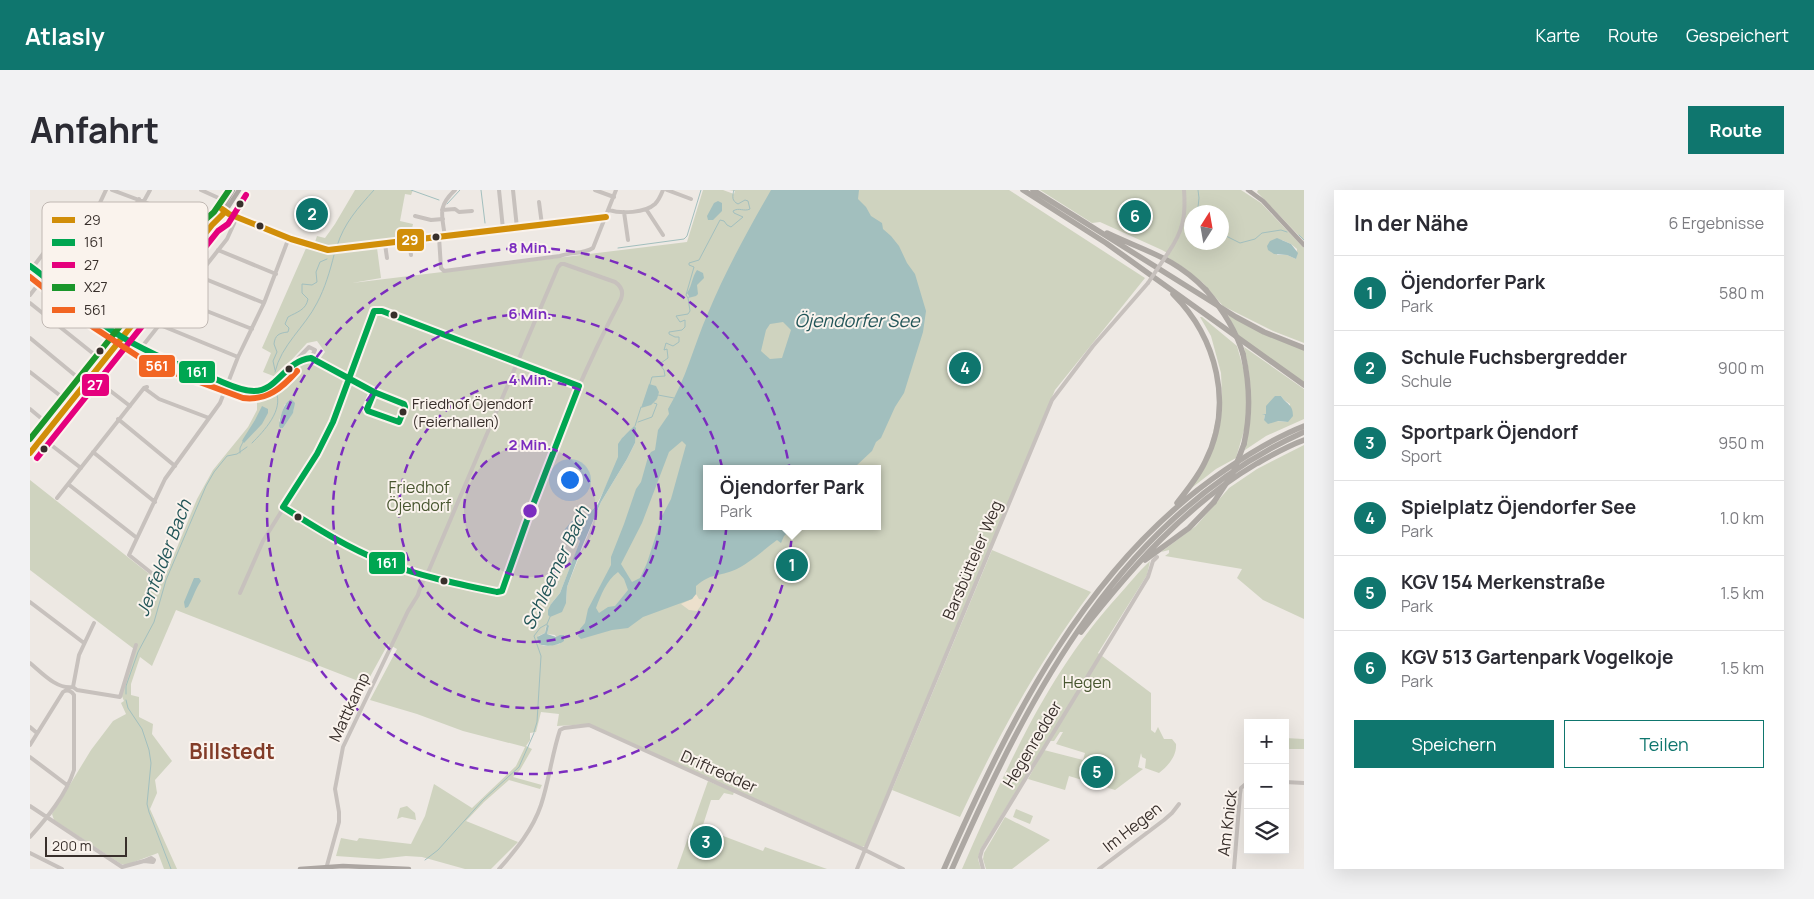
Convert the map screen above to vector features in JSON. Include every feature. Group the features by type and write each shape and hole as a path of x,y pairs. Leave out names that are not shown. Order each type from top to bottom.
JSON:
{"highway":[{"path":"1023,190 1091,232 1304,386"},
{"path":"1033,190 1236,317 1264,332 1304,348"},
{"path":"1079,219 1168,260 1182,268 1206,290 1229,321 1240,344 1249,391 1248,426 1244,444 1233,473 1214,502 1189,528 1137,566"},
{"path":"1159,280 1185,306 1203,333 1214,362 1219,395 1217,424 1208,456 1197,476 1169,514"},
{"path":"944,869 1024,704 1084,609 1118,566 1169,514 1208,481 1278,438 1304,426"},
{"path":"952,869 1012,742 1061,656 1089,612 1106,590 1160,530 1200,496 1224,477 1263,453 1304,432"},
{"path":"1061,656 1166,534 1204,500 1246,471 1283,449 1304,440"}],"main road":[{"path":"223,210 224,202 233,190"},
{"path":"208,230 240,190"},
{"path":"1248,190 1263,201 1304,246"},
{"path":"30,453 31,446 49,430 129,328"},
{"path":"300,869 364,866 409,869"}],"street":[{"path":"100,202 106,190"},
{"path":"112,190 144,201 150,190"},
{"path":"201,190 224,202 228,190"},
{"path":"445,237 442,210 444,201 455,190"},
{"path":"499,190 503,229"},
{"path":"513,190 517,228"},
{"path":"595,190 614,197"},
{"path":"439,238 441,268 444,271 560,256 590,250 594,248 616,190"},
{"path":"608,210 624,212 646,209 654,205 665,190 691,200"},
{"name":"Barsbütteler Weg","path":"857,869 1052,400 1093,346 1148,283 1168,253 1183,224 1184,190"},
{"path":"539,202 542,225"},
{"path":"442,210 455,208 459,212 472,211"},
{"path":"646,209 663,235"},
{"path":"223,210 318,248 328,250 606,217"},
{"path":"624,212 628,240"},
{"path":"415,216 431,220 443,219"},
{"path":"208,263 227,239 237,217"},
{"path":"159,579 128,556 165,479 220,403 238,357 264,303 288,240"},
{"path":"409,241 411,255"},
{"path":"385,244 387,258"},
{"path":"218,250 276,274"},
{"path":"42,254 31,266 42,275"},
{"name":"Mattkamp","path":"327,868 339,822 339,808 335,792 343,747 426,576 560,264 615,282 621,287 622,296 578,386"},
{"path":"30,296 42,280"},
{"path":"208,280 264,303"},
{"path":"30,303 42,313"},
{"path":"240,593 263,541 323,441 350,379 374,311 382,311 578,386 538,489 506,586 502,591 497,592 402,569 366,555 283,508"},
{"path":"208,312 252,329"},
{"path":"61,328 100,359"},
{"path":"110,328 159,358 246,390 262,390 270,386 309,347 314,350 311,358"},
{"path":"142,348 158,328"},
{"path":"167,328 238,357"},
{"path":"30,338 82,381"},
{"path":"48,424 100,359 106,358"},
{"path":"296,361 302,358 311,358 350,379"},
{"path":"30,372 67,401"},
{"path":"91,376 130,406"},
{"path":"57,498 145,388 159,399 209,418"},
{"path":"30,409 48,424 49,430"},
{"path":"118,420 175,466"},
{"path":"42,438 81,468"},
{"path":"93,452 155,502"},
{"path":"68,484 137,538"},
{"name":"Hegenredder","path":"983,869 980,857 982,850 1148,577 1152,562 1157,557"},
{"path":"30,602 84,643"},
{"path":"73,687 77,660 94,623"},
{"path":"30,663 54,682 78,690 120,697 136,645"},
{"path":"30,745 63,692 68,690 74,695 74,764 72,775 47,818 30,837"},
{"name":"Driftredder","path":"498,869 518,847 536,816 544,795 561,729 589,725 865,850"},
{"path":"30,727 37,732"},
{"path":"30,756 67,785"},
{"path":"1289,782 1304,783"},
{"name":"Am Knick","path":"1234,869 1240,794 1241,788 1244,785"},
{"name":"Im Hegen","path":"1099,869 1164,820 1179,804"},
{"path":"30,806 122,867 144,861"},
{"path":"865,850 903,869"},
{"path":"30,853 62,869"}],"green space":[{"path":"355,190 413,190 411,195 405,194 400,221 413,224 410,238 332,249 314,245 317,236 325,238"},
{"name":"Friedhof Öjendorf","path":"703,190 723,190 734,194 735,191 729,190 1009,190 1145,278 1055,390 865,846 862,847 590,724 557,726 559,714 541,712 536,732 530,733 530,740 526,746 532,749 520,770 513,777 542,785 540,789 509,780 466,821 518,842 491,869 465,869 422,857 406,856 379,859 336,856 341,838 357,841 359,838 411,844 425,816 434,784 472,808 516,766 525,747 463,731 417,714 370,700 397,649 388,644 366,684 176,610 152,666 140,657 131,684 131,695 139,697 139,717 153,724 152,734 172,761 155,780 157,793 150,809 177,869 164,869 158,853 126,865 121,864 54,820 52,814 91,750 113,721 126,714 121,703 124,701 121,694 134,649 30,570 30,480 162,584 197,499 213,470 248,427 257,410 257,395 273,388 297,365 303,362 317,363 325,352 317,341 307,343 276,377 263,372 271,353 262,348 307,246 332,252 377,248 381,278 352,283 687,242","holes":["285,404 294,407 283,428 279,421","634,426 635,443 601,502 567,587 566,603 551,604 560,593 580,541 575,537 572,521 585,516 598,502 617,462 622,438","546,626 549,626 547,634 555,635 560,644 544,646 539,644 538,636 545,633"]},
{"path":"1040,190 1241,190 1261,203 1304,248 1304,343 1273,331 1223,306 1203,283 1167,257 1169,254 1100,222 1092,223","holes":["1282,240 1297,249 1296,259 1287,255 1277,255"]},
{"path":"1258,190 1304,190 1304,241 1257,192"},
{"path":"1228,315 1304,350 1304,383 1239,336"},
{"path":"1200,317 1237,346 1246,378 1248,400 1245,427 1236,458 1216,469 1189,490 1205,467 1222,394 1221,373 1211,336"},
{"path":"1244,347 1304,389 1304,419 1266,436 1245,450 1251,411","holes":["1281,396 1290,404 1288,422 1264,420 1265,415 1263,414 1266,414"]},
{"path":"1304,445 1304,619 1263,600 1237,578 1242,569 1165,556 1169,553 1169,550 1161,552 1196,526 1229,488 1257,469"},
{"path":"992,550 1091,592 1053,646 1020,701 960,817 892,790"},
{"name":"Hegen","path":"1150,561 1147,575 1098,653 1151,693 1151,730 1155,733 1158,727 1164,739 1172,739 1176,744 1175,753 1171,760 1159,773 1145,768 1146,759 1142,757 1141,753 1138,767 1143,769 1115,790 1069,776 1065,790 1028,779 1044,750 1083,760 1085,753 1056,744 1063,732 1060,732 1054,741 1050,741 1056,730 1054,729 980,850 978,859 981,869 962,869 1011,761 1049,691 1093,625"},
{"path":"1289,738 1304,739 1304,749 1289,749"},
{"path":"708,781 734,792 733,795 724,793 719,800 711,800 702,828 763,851 765,847 827,869 677,869"},
{"path":"407,806 415,813 416,820 402,817 397,819 400,808"},
{"path":"1016,809 1033,816 1030,824 1013,817"},
{"path":"1005,817 1050,840 1012,869 986,869 983,859 984,853"}],"sand":[{"path":"696,594 699,599 705,600 697,611 689,610 681,604 692,599"}],"water":[{"name":"Öjendorfer See","path":"771,190 859,190 858,199 871,216 882,223 883,229 899,246 915,274 926,311 923,332 904,393 895,407 881,438 876,442 872,451 857,465 703,465 703,530 791,530 784,536 781,543 777,540 738,568 701,582 696,586 696,594 692,599 643,617 628,628 612,630 581,639 578,636 580,629 585,623 588,609 611,565 611,557 636,489 641,482 648,457 655,450 658,430 669,414 668,409 680,386 703,325 738,250","holes":["783,322 791,330 782,358 770,359 761,351 766,330 770,324","682,441 686,445 671,499 662,516 647,563 640,578 632,582 621,564 642,523 669,452","618,572 624,579 628,590 615,606 608,607 599,613 596,608 604,588"]},
{"path":"718,201 722,203 722,211 713,220 708,220 707,216 714,203"},
{"path":"1277,238 1291,244 1298,253 1296,259 1287,255 1274,254 1268,250 1267,246 1270,241"},
{"path":"697,270 703,273 704,278 697,285 698,294 688,298 687,293"},
{"path":"649,384 656,386 659,392 657,399 651,405 641,408"},
{"path":"1275,396 1281,396 1292,409 1293,416 1288,422 1278,421 1268,424 1264,420 1265,415 1262,414 1266,414 1266,406"},
{"path":"291,399 295,403 293,413 283,428 280,428 279,422 282,411"},
{"path":"262,406 268,409 268,413 262,424 244,443 242,441"},
{"path":"634,426 636,428 635,443 601,502 567,587 566,603 562,612 550,617 548,610 560,593 580,541 575,537 572,541 563,537 565,529 572,521 579,520 587,515 598,504 618,457 618,444"},
{"path":"194,578 199,578 201,581 188,607 185,608 184,602"},
{"path":"547,624 549,626 547,634 556,637 564,635 564,641 551,646 539,644 537,637 545,633"}],"waterway":[{"name":"Jenfelder Bach","path":"337,246 348,223 374,190"},
{"path":"411,190 439,200"},
{"path":"447,204 460,190"},
{"path":"481,190 485,223"},
{"path":"618,248 684,239 687,236 701,190"},
{"name":"Schleemer Bach","path":"650,384 652,377 665,376 664,370 660,365 668,358 667,349 664,350 666,343 673,346 679,342 679,337 675,337 669,334 669,332 682,330 685,327 685,320 680,322 676,316 688,314 690,311 686,295 694,267 689,265 689,263 699,260 720,220 731,227 743,217 733,211 737,209 750,209 748,201 745,200 738,204 735,202 733,197 734,190"},
{"path":"1198,190 1198,205"},
{"path":"1229,238 1240,243 1255,239 1262,233 1281,230 1287,232"},
{"path":"1299,235 1304,240"},
{"name":"Jenfelder Bach","path":"275,372 282,353 317,303 334,255"},
{"path":"275,370 273,361 277,352 274,344 275,338 280,334 288,332 289,328 285,324 288,317 301,310 307,303 308,299 302,293 302,284 312,285 317,282 316,272 320,262 327,259"},
{"name":"Jenfelder Bach","path":"252,443 267,426 275,413 278,399 276,392"},
{"path":"658,395 674,398"},
{"name":"Schleemer Bach","path":"638,422 652,417 657,404 654,403"},
{"name":"Schleemer Bach","path":"635,426 641,407"},
{"name":"Jenfelder Bach","path":"240,453 243,442"},
{"name":"Jenfelder Bach","path":"126,694 126,686 138,652 154,622 166,580 206,486 227,456 237,454 247,447"},
{"name":"Schleemer Bach","path":"534,732 537,722 541,656 534,636 540,628 547,624 550,617"},
{"name":"Jenfelder Bach","path":"126,700 128,708 142,729 149,750 151,763 147,804 171,869"},
{"name":"Schleemer Bach","path":"425,860 438,850 483,800 519,767 534,733"}],"transit line":[{"name":"X27","path":"208,217 214,212 229,190"},
{"name":"27","path":"208,244 218,231 228,224 246,195"},
{"name":"29","path":"222,209 229,214 291,239 328,250 606,217"},
{"name":"29","path":"208,230 225,212"},
{"name":"161","path":"30,266 42,275"},
{"name":"561","path":"30,277 42,287"},
{"name":"161","path":"283,507 317,454 333,422 374,311 382,311 579,386"},
{"name":"561","path":"95,328 156,366 243,398 267,395 280,388 297,371"},
{"name":"161","path":"108,328 160,357 243,390 262,390 294,364 311,358 374,392"},
{"name":"X27","path":"30,439 119,328"},
{"name":"29","path":"30,453 130,328"},
{"name":"27","path":"37,458 141,328"},
{"name":"161","path":"502,591 579,386"},
{"name":"161","path":"374,392 404,404 405,407 399,422 368,411 367,409 374,392"},
{"name":"161","path":"283,507 343,543 381,561 438,579 497,592 502,591"}],"place":[{"name":"Schule Fuchsbergredder","path":"312,214"},
{"name":"KGV 513 Gartenpark Vogelkoje","path":"1135,216"},
{"name":"Spielplatz Öjendorfer See","path":"965,368"},
{"name":"Friedhof Öjendorf (Feierhallen)","path":"403,412"},
{"name":"Öjendorfer Park","path":"792,565"},
{"name":"KGV 154 Merkenstraße","path":"1097,772"},
{"name":"Sportpark Öjendorf","path":"706,842"}],"district":[{"name":"Billstedt","path":"232,752"}]}
